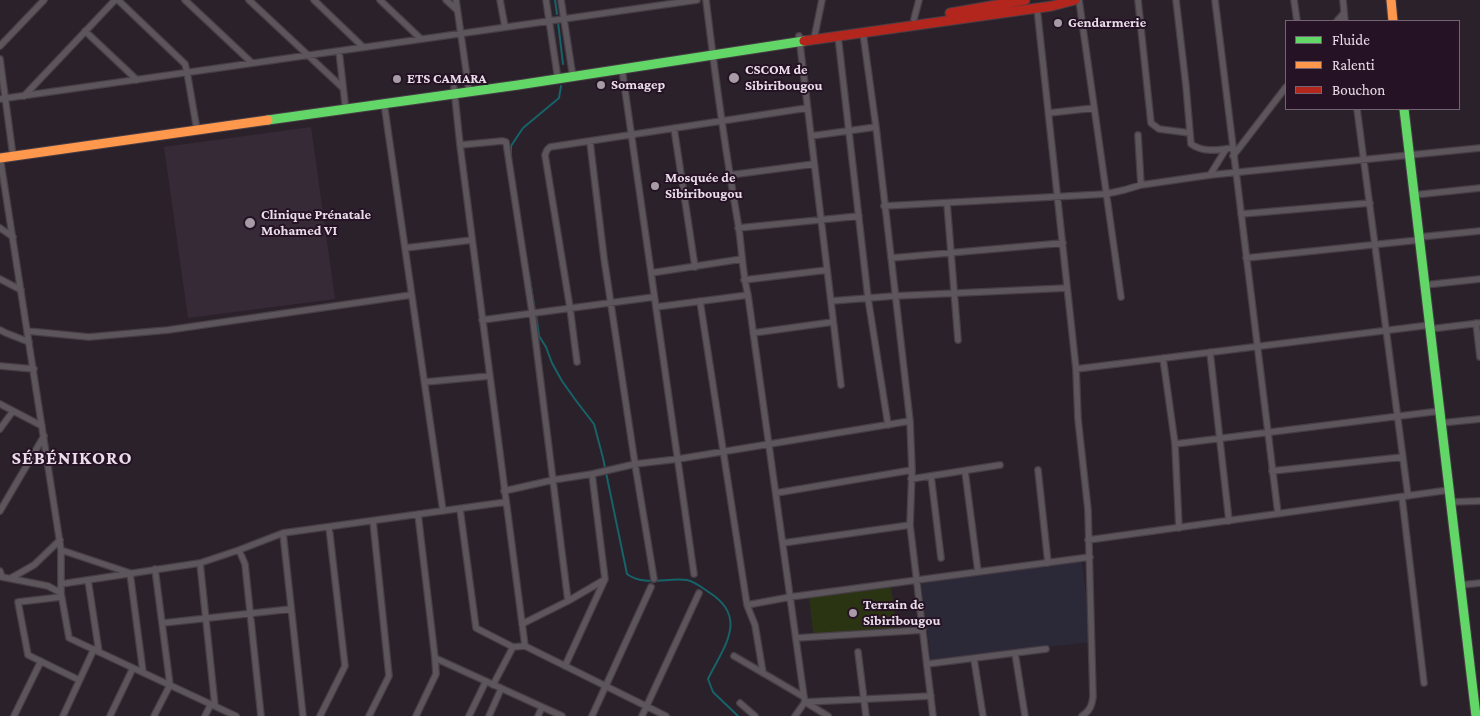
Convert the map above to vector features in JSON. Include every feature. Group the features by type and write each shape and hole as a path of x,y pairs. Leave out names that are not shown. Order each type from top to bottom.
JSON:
{"main road":[{"path":"469,88 557,73 815,37 1025,0"},
{"path":"815,37 862,33 1075,0"},
{"path":"1391,0 1393,20"},
{"path":"196,127 345,103 622,69 712,52"},
{"path":"0,156 196,127 384,103 454,90"},
{"path":"1404,110 1449,490 1476,680 1476,716"}],"street":[{"path":"0,46 44,0"},
{"path":"24,96 116,0 184,64 196,127"},
{"path":"185,0 252,63"},
{"path":"249,0 343,88"},
{"path":"314,0 363,48"},
{"path":"380,0 421,39"},
{"path":"446,0 457,10"},
{"path":"456,0 469,88"},
{"path":"500,0 505,27"},
{"path":"546,0 557,73"},
{"path":"561,0 572,71"},
{"path":"2,99 697,0"},
{"path":"706,0 721,121 738,228 744,280 748,295 804,699 795,716"},
{"path":"815,37 822,0"},
{"path":"914,19 919,0"},
{"path":"1079,0 1121,297"},
{"path":"1138,0 1151,123 1159,129 1190,132"},
{"path":"1176,0 1191,144 1196,148 1211,151 1229,149"},
{"path":"1215,0 1229,149 1233,156 1236,172 1278,514"},
{"path":"1294,0 1297,20"},
{"path":"1343,0 1346,20"},
{"path":"1047,4 1049,113 1076,369 1078,419 1088,510 1094,696 1092,706 1082,716"},
{"path":"1339,20 1344,12"},
{"path":"85,32 137,80"},
{"path":"862,33 876,127 894,296 910,421 912,470 910,525 933,716"},
{"path":"838,36 868,298 888,425"},
{"path":"799,39 841,385"},
{"path":"339,51 345,103"},
{"path":"0,59 2,99 12,153"},
{"path":"622,69 694,574"},
{"path":"1233,156 1285,88"},
{"path":"454,90 525,646"},
{"path":"384,103 443,511"},
{"path":"577,362 545,155 547,150 550,147 808,108"},
{"path":"1049,113 1094,108"},
{"path":"1357,110 1403,457 1405,496 1424,683"},
{"path":"811,136 876,127"},
{"path":"674,128 695,266"},
{"path":"1138,135 1141,185"},
{"path":"460,145 506,142 532,312 568,601"},
{"path":"590,142 610,303 654,579"},
{"path":"884,206 1106,194 1141,185 1210,175 1480,148"},
{"path":"1210,175 1229,149"},
{"path":"0,156 60,540 61,595 69,638 236,716"},
{"path":"730,175 814,164"},
{"path":"1414,195 1480,188"},
{"path":"947,203 958,340"},
{"path":"1241,214 1370,203"},
{"path":"738,228 859,216"},
{"path":"0,228 13,237"},
{"path":"1246,258 1375,245 1480,231"},
{"path":"405,248 472,240"},
{"path":"891,258 1063,243"},
{"path":"651,273 742,259"},
{"path":"744,280 827,270"},
{"path":"0,279 21,290"},
{"path":"1425,285 1480,279"},
{"path":"831,301 954,292 1067,288"},
{"path":"27,331 89,337 148,332 411,295"},
{"path":"656,307 748,295"},
{"path":"482,320 654,297"},
{"path":"700,301 747,604 755,625 762,673"},
{"path":"753,333 833,322"},
{"path":"1076,369 1386,330 1478,323 1480,357"},
{"path":"0,330 29,342"},
{"path":"1210,352 1229,521"},
{"path":"1163,358 1175,444 1179,528"},
{"path":"0,366 34,370"},
{"path":"425,382 490,376"},
{"path":"0,404 42,426"},
{"path":"0,429 13,411"},
{"path":"1175,444 1440,411"},
{"path":"1441,423 1480,419"},
{"path":"504,491 635,464 723,452 910,421"},
{"path":"0,511 44,436"},
{"path":"1272,470 1403,457"},
{"path":"911,479 1000,465"},
{"path":"776,493 912,470"},
{"path":"1038,470 1048,563"},
{"path":"965,471 978,572"},
{"path":"565,666 605,580 592,474"},
{"path":"931,476 941,558"},
{"path":"1088,540 1449,490"},
{"path":"1451,502 1480,501"},
{"path":"61,584 200,563 283,533 506,502"},
{"path":"460,508 476,628 512,647 525,646 666,716"},
{"path":"416,716 436,674 418,514"},
{"path":"370,716 389,676 373,521"},
{"path":"783,543 910,525"},
{"path":"320,716 345,666 328,527"},
{"path":"283,533 303,716"},
{"path":"10,578 34,565 60,540"},
{"path":"61,550 130,573"},
{"path":"239,550 245,564 261,716"},
{"path":"747,604 1090,557"},
{"path":"200,563 213,705 204,716"},
{"path":"154,716 170,685 155,569"},
{"path":"130,573 142,672"},
{"path":"1,575 48,586 61,595"},
{"path":"63,716 79,680 96,651 88,580"},
{"path":"522,624 605,580"},
{"path":"1461,585 1480,583"},
{"path":"592,716 651,587"},
{"path":"642,716 699,593"},
{"path":"61,595 18,602 28,655 79,680"},
{"path":"163,624 291,609"},
{"path":"796,638 923,630"},
{"path":"493,685 512,647"},
{"path":"927,664 1046,649"},
{"path":"858,652 866,716"},
{"path":"1015,653 1025,716"},
{"path":"734,656 828,716"},
{"path":"435,658 562,716"},
{"path":"974,659 983,716"},
{"path":"14,716 41,661"},
{"path":"110,716 133,668"},
{"path":"470,716 486,682"},
{"path":"489,716 501,689"},
{"path":"804,699 931,696"},
{"path":"740,703 755,716"},
{"path":"538,716 542,707"}],"shaded area":[{"name":"Clinique Prénatale Mohamed VI","path":"311,127 335,299 188,318 164,147"},
{"path":"1082,562 1092,642 931,660 921,580"}],"green space":[{"name":"Terrain de Sibiribougou","path":"891,587 897,630 814,640 809,597"}],"waterway":[{"path":"555,0 557,14"},
{"path":"558,22 563,64"},
{"path":"511,160 511,146 523,128 559,98 561,86"},
{"path":"529,274 535,311"},
{"path":"536,315 539,336 546,347 552,363 562,381 594,424 627,574 634,578 648,581 680,579 696,583 722,603 728,613 730,623 726,645 708,679 713,692 738,716"}],"traffic: fast":[{"path":"268,120 518,85 804,41"},
{"path":"1404,110 1476,716"}],"traffic: slow":[{"path":"1391,0 1393,20"},
{"path":"0,158 268,120"}],"traffic: jam":[{"path":"950,13 1025,0"},
{"path":"804,41 1052,6 1075,0"}],"place":[{"name":"Gendarmerie","path":"1058,23"},
{"name":"CSCOM de Sibiribougou","path":"734,78"},
{"name":"ETS CAMARA","path":"397,79"},
{"name":"Somagep","path":"601,85"},
{"name":"Mosquée de Sibiribougou","path":"655,186"},
{"name":"Clinique Prénatale Mohamed VI","path":"250,223"},
{"name":"Terrain de Sibiribougou","path":"853,613"}],"district":[{"name":"SÉBÉNIKORO","path":"72,458"}]}
